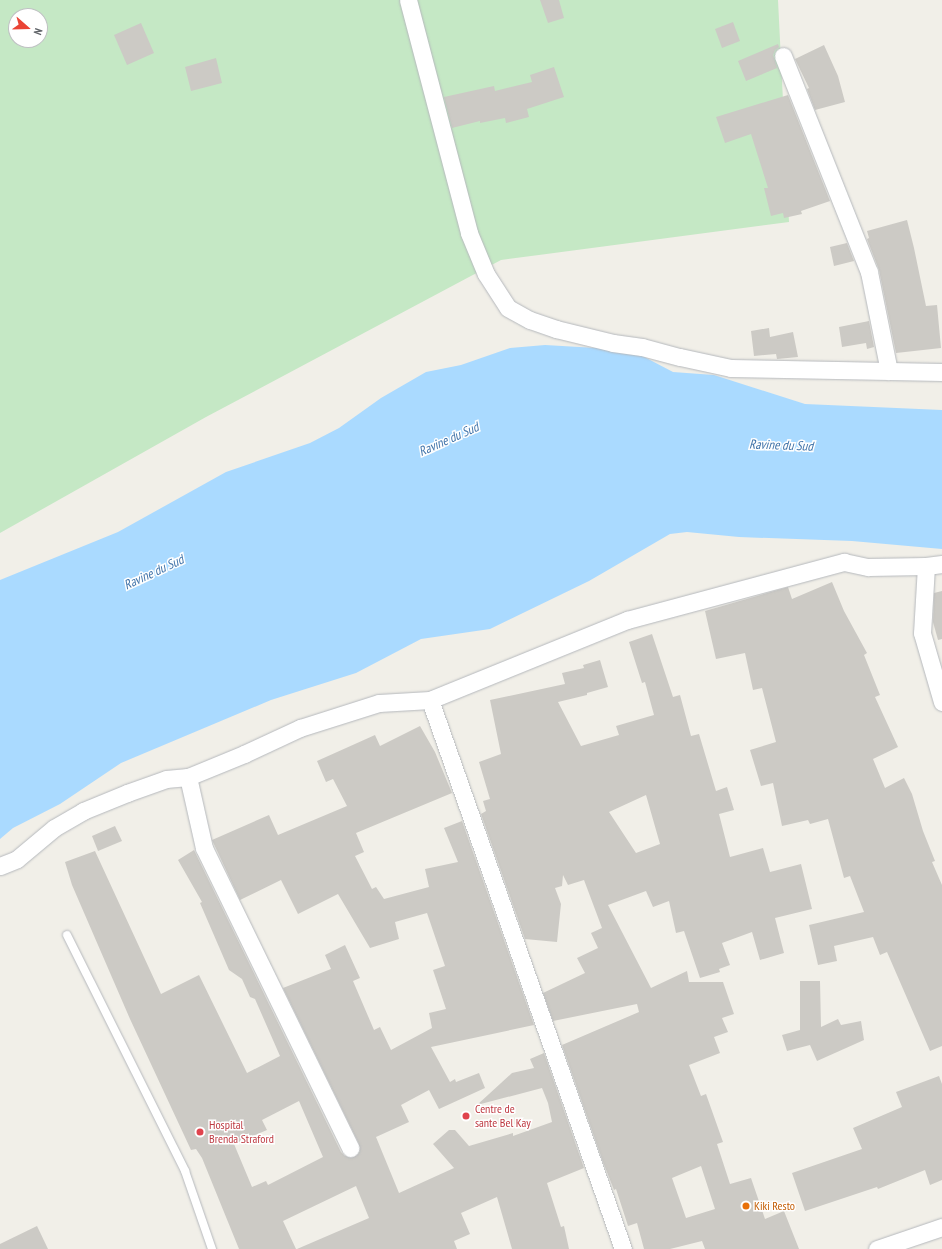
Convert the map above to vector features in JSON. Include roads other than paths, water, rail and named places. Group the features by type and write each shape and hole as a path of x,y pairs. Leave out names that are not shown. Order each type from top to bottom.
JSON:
{"street":[{"path":"408,0 469,233 486,274 508,308 530,320 556,329 613,343 642,347 731,368 942,372"},
{"path":"783,56 869,272 889,371"},
{"path":"0,866 17,859 54,828 83,811 166,780 188,777 244,754 300,728 379,703 430,700 627,620 844,562 868,567 934,565 922,633 942,702"},
{"path":"430,700 623,1249"},
{"path":"188,777 204,848 350,1148"},
{"path":"877,1249 942,1227"}],"lane":[{"path":"67,935 185,1171 212,1249"}],"water":[{"name":"Ravine du Sud","path":"545,345 631,350 673,372 714,375 805,404 942,410 942,549 852,541 739,537 687,532 670,534 589,581 490,629 421,639 356,673 271,700 121,763 60,804 13,828 0,839 0,580 118,532 226,472 310,443 339,428 381,398 426,372 461,365 510,348"}],"place":[{"name":"Centre de sante Bel Kay","path":"466,1116"},
{"name":"Hospital Brenda Straford","path":"200,1132"},
{"name":"Kiki Resto","path":"746,1206"}]}
